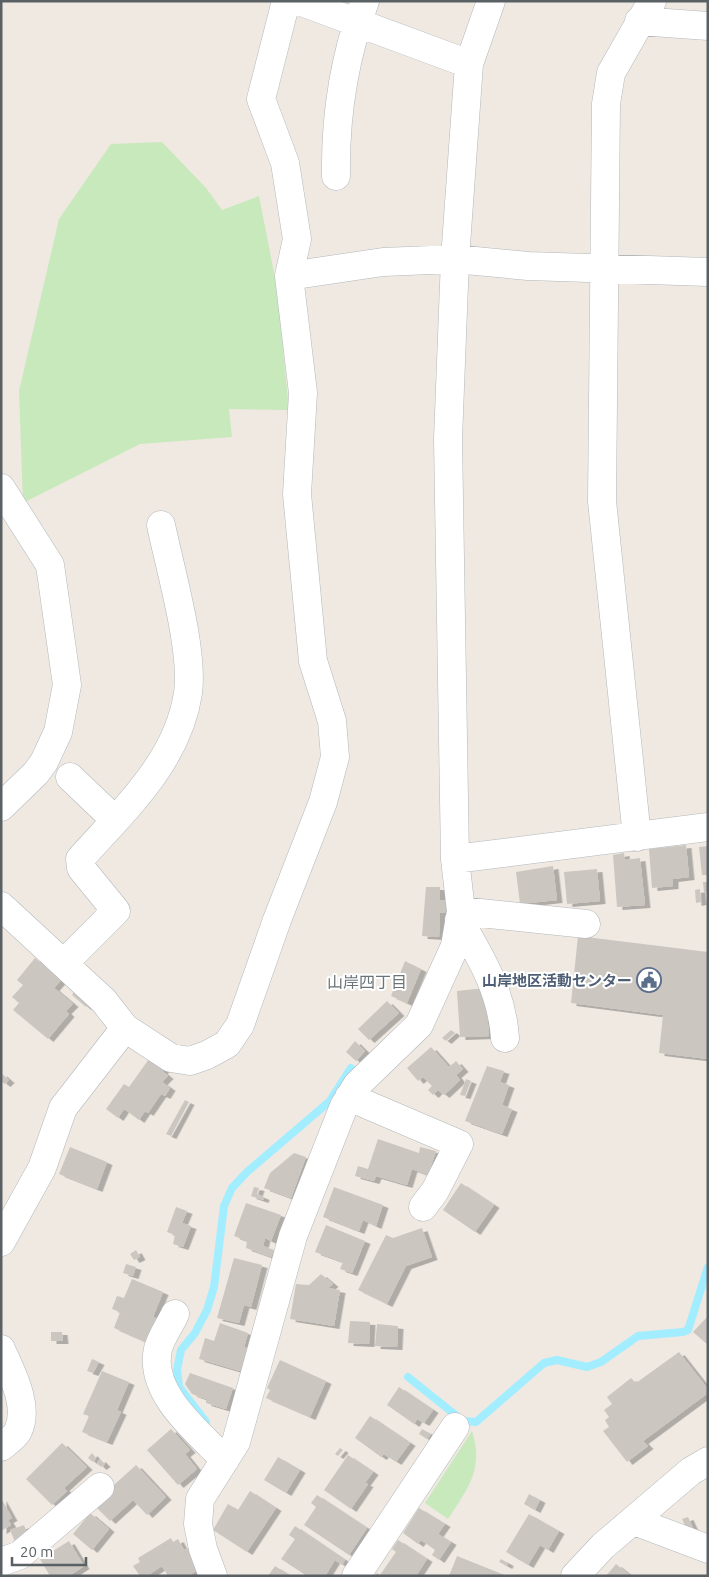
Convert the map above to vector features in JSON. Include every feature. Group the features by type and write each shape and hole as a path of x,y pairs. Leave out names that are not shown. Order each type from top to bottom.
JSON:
{"street":[{"path":"286,1 261,99 285,163 297,239 289,276"},
{"path":"299,1 361,12 469,64"},
{"path":"211,1575 198,1524 200,1499 236,1442 292,1236 349,1097 357,1085 419,1024 455,946 460,916 455,859 448,438 454,260 469,64 491,1"},
{"path":"638,837 602,500 606,104 611,73 646,11 708,26"},
{"path":"336,176 337,116 350,46 361,12"},
{"path":"1,906 104,1001 125,1028 171,1058 190,1062 207,1055 227,1044 240,1025 277,920 323,802 335,757 332,721 313,661 297,494 303,393 289,276 279,239 273,197"},
{"path":"289,276 383,262 454,260 528,266 604,267 708,272"},
{"path":"1,488 50,565 65,659 67,686 58,732 44,762 36,773 1,807"},
{"path":"64,963 116,911 81,868 80,859 157,771 181,721 188,692 184,635 161,525"},
{"path":"70,777 115,820"},
{"path":"455,859 708,827"},
{"path":"460,916 586,924"},
{"path":"460,916 490,973 503,1014 505,1038"},
{"path":"1,1242 42,1168 63,1108 125,1028"},
{"path":"349,1097 459,1144 435,1191 423,1207"},
{"path":"175,1314 158,1349 160,1380 170,1398 188,1422 225,1460"},
{"path":"1,1349 14,1379 22,1413 17,1432 1,1448"},
{"path":"356,1576 455,1427"},
{"path":"575,1576 603,1546 691,1471 708,1460"},
{"path":"1,1562 20,1555 100,1487"},
{"path":"634,1521 708,1550"}],"green space":[{"path":"162,142 206,188 222,210 259,196 277,288 289,410 229,409 232,437 140,444 23,503 19,391 59,219 111,144"},
{"path":"472,1431 476,1456 472,1478 468,1488 448,1519 425,1503"}],"building":[{"path":"686,845 689,877 673,879 673,886 652,888 649,849"},
{"path":"708,846 708,875 702,875 699,847"},
{"path":"624,853 625,860 640,858 645,905 617,907 613,855"},
{"path":"553,866 557,900 520,904 516,872"},
{"path":"597,869 600,901 567,904 564,872"},
{"path":"703,882 708,882 708,892 704,893"},
{"path":"426,887 440,887 440,900 446,901 445,913 440,913 439,937 422,936"},
{"path":"700,889 701,902 696,903 695,890"},
{"path":"578,936 708,952 708,1059 659,1053 663,1015 571,1003"},
{"path":"35,958 61,980 54,988 73,1004 66,1011 69,1014 48,1039 13,1010 19,1003 12,997 23,985 17,980"},
{"path":"405,961 421,969 407,1003 391,996"},
{"path":"485,988 489,1036 460,1037 457,991"},
{"path":"75,990 90,1002 86,1007 72,995"},
{"path":"387,1001 399,1013 369,1040 358,1029"},
{"path":"451,1030 455,1033 446,1041 442,1038"},
{"path":"355,1041 365,1051 356,1061 346,1052"},
{"path":"431,1047 449,1067 456,1061 463,1069 456,1075 460,1080 444,1095 438,1090 433,1095 428,1090 432,1086 423,1077 418,1081 407,1068"},
{"path":"149,1059 164,1069 162,1071 168,1076 162,1082 170,1088 165,1096 161,1094 148,1113 145,1111 139,1120 124,1109 118,1118 106,1109 124,1084 129,1087"},
{"path":"487,1066 504,1071 500,1082 509,1085 502,1105 512,1109 502,1134 465,1121"},
{"path":"1,1073 9,1080 5,1084 1,1081"},
{"path":"466,1079 471,1081 465,1096 460,1095"},
{"path":"185,1100 189,1102 171,1136 166,1134"},
{"path":"378,1139 419,1153 420,1147 436,1151 428,1175 412,1169 407,1185 376,1176 374,1181 355,1176 358,1166 368,1169"},
{"path":"70,1147 107,1162 97,1189 59,1174"},
{"path":"294,1153 306,1157 291,1198 264,1188 270,1173"},
{"path":"461,1183 494,1205 475,1232 443,1210"},
{"path":"254,1187 259,1188 257,1194 264,1197 263,1200 251,1196"},
{"path":"334,1187 383,1205 376,1226 363,1220 359,1231 323,1217"},
{"path":"246,1203 281,1215 271,1241 265,1238 263,1246 274,1250 271,1257 246,1248 247,1241 234,1236"},
{"path":"176,1207 187,1211 182,1223 191,1226 183,1247 173,1244 175,1235 167,1232"},
{"path":"326,1225 365,1241 352,1273 340,1269 343,1262 315,1252"},
{"path":"422,1228 432,1257 406,1266 387,1304 358,1290 386,1235 393,1238"},
{"path":"136,1250 140,1257 134,1260 130,1254"},
{"path":"234,1258 262,1265 251,1307 244,1305 239,1323 217,1318"},
{"path":"126,1264 136,1267 133,1276 123,1273"},
{"path":"321,1274 333,1284 328,1288 340,1290 334,1326 290,1319 296,1284 309,1285"},
{"path":"132,1279 163,1292 153,1317 158,1319 148,1343 114,1328 120,1312 112,1309 117,1296 124,1298"},
{"path":"708,1316 708,1345 693,1332"},
{"path":"350,1321 370,1322 369,1344 348,1343"},
{"path":"220,1323 248,1333 244,1347 249,1348 240,1371 199,1359 205,1338 214,1341"},
{"path":"377,1324 398,1326 397,1347 375,1346"},
{"path":"51,1332 62,1332 63,1341 51,1341"},
{"path":"679,1352 708,1389 708,1393 643,1441 648,1446 627,1462 603,1431 609,1427 605,1420 609,1417 604,1410 612,1404 607,1397 631,1378 636,1383"},
{"path":"92,1359 99,1362 93,1373 87,1371"},
{"path":"280,1360 326,1381 310,1417 266,1398 270,1390 267,1388"},
{"path":"102,1371 129,1382 117,1410 121,1412 107,1442 82,1432 89,1416 83,1414"},
{"path":"190,1373 233,1388 226,1409 206,1403 206,1399 192,1394 185,1384"},
{"path":"399,1387 433,1410 424,1423 417,1419 414,1424 387,1405"},
{"path":"370,1416 410,1443 396,1462 384,1454 381,1457 355,1438"},
{"path":"171,1429 190,1450 185,1454 197,1469 178,1485 147,1450"},
{"path":"422,1429 431,1434 427,1439 419,1434"},
{"path":"62,1443 87,1467 64,1488 67,1491 52,1505 26,1479"},
{"path":"340,1448 343,1450 338,1456 335,1454"},
{"path":"92,1453 96,1458 93,1462 88,1458"},
{"path":"348,1455 373,1472 365,1483 368,1484 351,1509 324,1490"},
{"path":"278,1457 300,1470 286,1493 264,1480"},
{"path":"100,1459 105,1464 101,1467 97,1463"},
{"path":"136,1465 166,1497 147,1515 133,1500 110,1521 93,1504"},
{"path":"250,1491 276,1508 247,1552 213,1530 228,1504 238,1510"},
{"path":"529,1494 540,1500 535,1510 524,1504"},
{"path":"317,1495 367,1528 349,1555 304,1525 316,1507 311,1503"},
{"path":"1,1498 12,1518 8,1520 11,1525 1,1531"},
{"path":"419,1508 445,1524 438,1534 451,1542 439,1560 432,1555 435,1550 421,1540 418,1544 403,1533"},
{"path":"90,1513 109,1529 92,1550 73,1534"},
{"path":"529,1514 559,1531 548,1550 540,1545 528,1565 506,1552"},
{"path":"688,1517 693,1528 687,1530 682,1519"},
{"path":"24,1525 29,1539 16,1544 10,1530"},
{"path":"295,1526 345,1560 342,1565 335,1560 325,1576 307,1576 281,1559 295,1539 289,1535"},
{"path":"171,1538 173,1542 178,1539 184,1550 190,1547 200,1569 188,1576 168,1576 162,1566 147,1576 140,1576 133,1566 140,1562 138,1558"},
{"path":"398,1540 427,1559 416,1576 375,1576 377,1573 380,1575 396,1552 392,1549"},
{"path":"69,1541 84,1566 69,1576 50,1576 40,1559"},
{"path":"457,1556 507,1576 449,1576"},
{"path":"501,1559 508,1563 507,1566 499,1562"},
{"path":"616,1564 631,1576 606,1576"},
{"path":"275,1566 291,1576 268,1576"}],"waterway":[{"path":"206,1422 179,1387 177,1370 181,1350 195,1333 207,1310 214,1287 224,1206 232,1188 247,1172 330,1101 351,1068"},
{"path":"408,1377 463,1421 476,1422 544,1363 557,1360 587,1367 601,1362 638,1336 688,1330 708,1267"}],"place":[{"name":"山岸地区活動センター","path":"649,980"}],"district":[{"name":"山岸四丁目","path":"367,982"}]}
